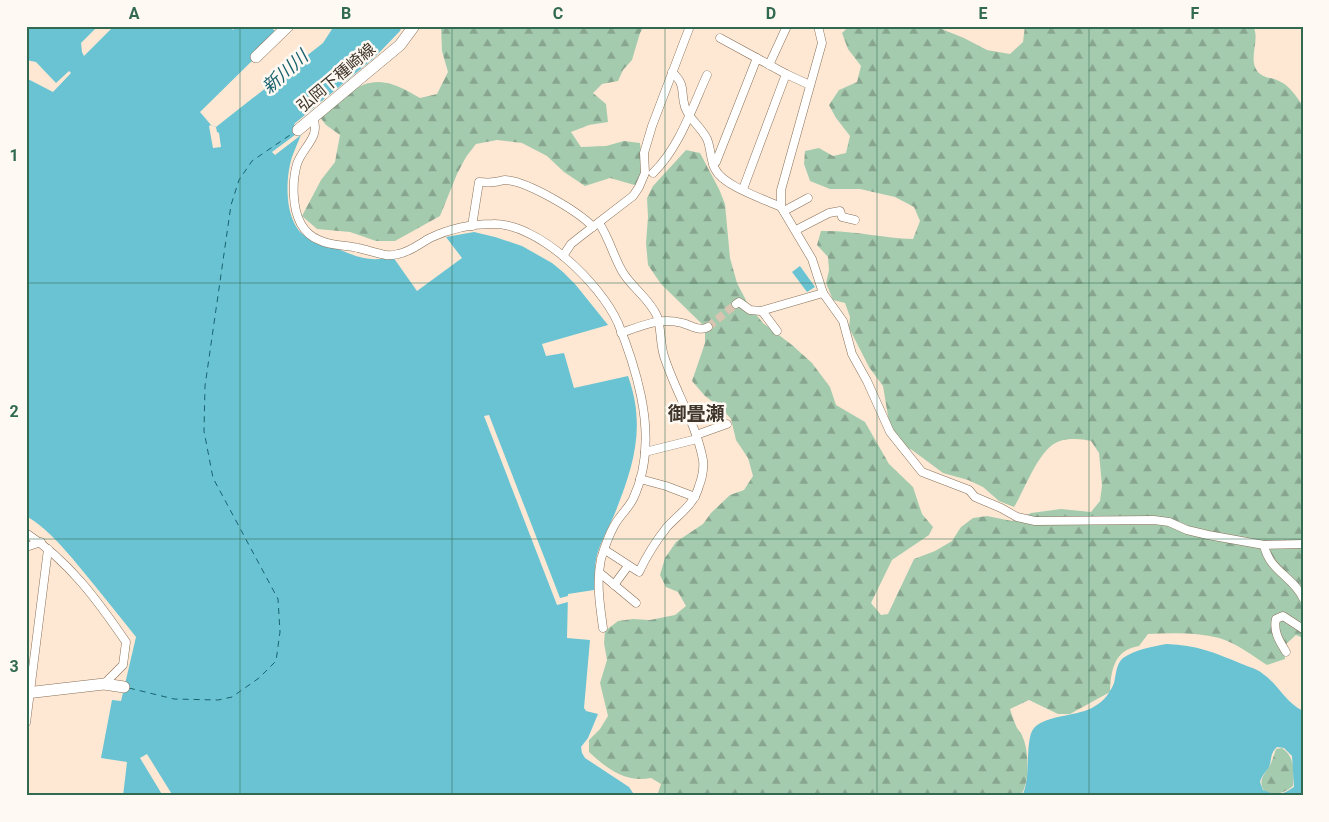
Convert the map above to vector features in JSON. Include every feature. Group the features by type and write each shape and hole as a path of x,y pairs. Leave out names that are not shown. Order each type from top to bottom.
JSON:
{"main road":[{"path":"256,57 288,26"},
{"name":"弘岡下種崎線","path":"298,130 400,45 414,26"},
{"path":"28,692 104,684 124,687"}],"street":[{"path":"563,256 572,244 633,196 639,187 645,173 644,153 663,94 690,26"},
{"path":"769,64 787,26"},
{"path":"782,209 781,190 822,43 818,26"},
{"path":"720,38 786,74 810,84"},
{"path":"713,164 716,162 757,58"},
{"path":"672,72 678,78 684,91 684,107 708,140 717,173 731,184 782,209 796,230 812,259 823,293 844,321 852,354 867,381 890,432 922,472 969,490 975,498 1001,508 1017,517 1035,520 1154,520 1169,522 1187,530 1208,535 1264,545 1303,544"},
{"path":"743,189 786,74"},
{"path":"653,173 664,161 689,116 707,75"},
{"path":"313,117 317,127 297,163 294,186 300,223 309,234 320,241 388,256 400,254 457,228 492,224 506,225 523,230 546,243 563,256 597,290 610,309 621,333 641,394 646,430 645,452 640,479 632,500 614,526 601,560 599,595 603,628"},
{"path":"472,226 479,182 504,180 514,182 551,197 596,225 606,234 623,273 653,308 658,318 660,345 696,437 703,461 702,477 695,497 689,506 667,528 646,557 639,572 605,550"},
{"path":"782,209 808,198"},
{"path":"796,230 829,213 840,211 842,217 855,220"},
{"path":"736,304 739,302 750,310 762,311 823,293"},
{"path":"762,311 777,331"},
{"path":"621,333 658,321 680,322 701,329 708,327"},
{"path":"645,452 696,437 728,424"},
{"path":"640,479 695,497"},
{"path":"26,533 41,542 69,568 101,605 126,642 123,664 104,684"},
{"path":"26,547 41,542"},
{"path":"1264,545 1273,565 1296,587 1303,598"},
{"path":"26,723 28,692 48,549"},
{"path":"614,584 628,566"},
{"path":"600,573 636,603"},
{"path":"1286,652 1278,638 1275,627 1276,619 1282,616 1303,629"}],"green space":[{"path":"441,26 644,26 632,60 623,70 618,81 602,84 593,93 606,104 608,122 589,125 571,132 581,147 606,146 624,141 640,143 643,171 638,186 610,178 585,186 564,172 547,156 522,143 497,140 476,144 466,157 440,216 395,241 376,241 350,232 317,229 302,216 321,180 335,162 340,135 326,125 319,116 345,96 366,84 377,82 389,83 420,98 437,94 448,72 442,51"},
{"path":"849,26 934,26 987,50 1010,54 1023,42 1025,26 1253,26 1256,37 1254,61 1258,72 1263,76 1283,83 1303,106 1303,638 1296,635 1284,646 1285,659 1267,665 1238,646 1219,638 1193,634 1148,634 1139,646 1131,648 1119,657 1111,676 1110,692 1070,714 1058,714 1029,700 1010,709 1016,726 1023,737 1028,768 1026,784 1020,796 657,796 661,784 651,778 633,778 617,773 589,752 589,740 600,729 608,716 600,683 607,660 604,643 605,631 618,621 633,619 650,620 675,615 686,606 678,592 666,587 660,575 665,558 676,542 703,524 711,513 730,495 744,490 753,476 748,458 736,440 731,419 722,409 705,396 692,381 705,343 705,327 661,284 648,265 646,243 647,198 653,186 686,150 700,153 719,189 725,204 730,258 737,283 749,306 763,323 812,363 830,387 836,405 865,422 889,464 913,487 922,514 933,527 929,535 892,560 871,603 881,615 888,614 914,559 935,551 952,541 961,527 973,518 987,516 1012,521 1031,513 1061,509 1091,512 1100,501 1102,486 1099,453 1091,441 1068,439 1052,445 1039,460 1014,507 999,501 983,487 968,480 943,473 912,450 894,441 883,386 869,367 849,328 850,317 845,303 833,300 826,283 829,270 828,257 817,245 821,231 913,239 920,221 914,207 895,197 860,189 830,189 810,181 804,164 805,151 819,148 833,156 846,153 850,136 829,105 839,90 857,82 861,66 848,49 842,33"},
{"path":"1282,748 1291,760 1293,786 1280,793 1265,792 1261,781 1262,778 1271,763 1276,749"}],"water":[{"path":"26,26 98,26 81,43 84,56 114,26 229,26 233,30 238,26 270,26 276,32 257,56 200,112 211,125 216,127 323,43 334,26 402,26 400,31 373,59 294,124 301,135 292,157 288,177 288,199 293,220 305,236 352,255 377,259 393,257 417,291 462,258 446,237 474,232 522,246 552,263 563,272 608,325 542,344 546,356 564,353 574,388 628,376 633,394 637,429 628,478 597,555 594,590 568,594 567,638 590,640 584,708 586,711 598,714 588,738 581,747 582,753 585,758 629,787 635,796 173,796 147,754 140,758 163,796 123,796 127,762 101,758 112,700 121,701 136,637 61,546 45,529 26,516 26,78 53,92 71,73 69,71 56,83 36,62 26,60"},
{"path":"800,266 815,287 807,292 792,272"},
{"path":"1167,644 1197,648 1256,669 1269,679 1291,703 1303,711 1303,796 1022,796 1027,779 1029,741 1034,728 1047,720 1088,710 1098,704 1111,690 1118,666 1123,658 1150,647","holes":["1277,747 1284,748 1292,756 1294,787 1279,794 1263,790 1260,782 1269,767 1273,752"]}],"pier":[{"path":"209,126 216,127 219,133 221,147 213,148"},
{"path":"299,132 301,135 275,155 272,152"},
{"path":"489,415 560,598 568,596 568,602 557,605 484,416"}],"ferry route":[{"path":"129,688 174,699 218,700 232,697 259,678 276,661 280,632 278,599 213,478 204,431 205,386 231,205 239,180 252,161 293,133"}],"tunnel":[{"path":"708,327 736,304"}],"district":[{"name":"御畳瀬","path":"696,413"}],"water label":[{"name":"新川川","path":"285,72"}]}
